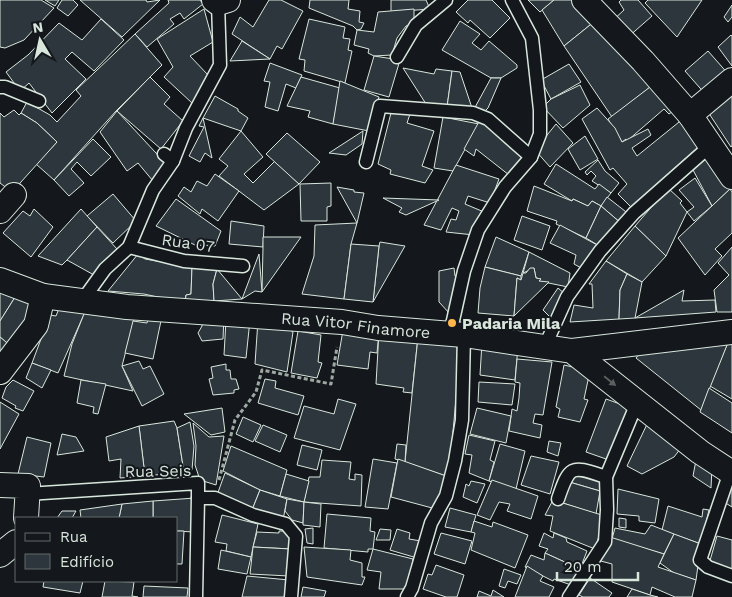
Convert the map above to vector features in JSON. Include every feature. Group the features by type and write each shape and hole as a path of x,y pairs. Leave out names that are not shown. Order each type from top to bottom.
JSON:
{"street":[{"path":"584,0 643,61 690,115 732,177"},
{"path":"690,115 732,80"},
{"name":"Rua Vitor Finamore","path":"0,280 43,296 127,307 342,322 378,328 457,334 572,351 700,452 731,472"},
{"path":"0,372 36,325 43,296"},
{"path":"572,351 732,332"},
{"path":"0,485 28,486 26,517"},
{"path":"0,555 15,543"}],"lane":[{"path":"397,57 416,25 446,0"},
{"path":"407,597 412,588 431,523 446,496 456,461 462,420 457,334 464,271 478,230 505,187 531,157 540,134 540,110 532,38 512,0"},
{"path":"82,301 105,269 129,247 168,158 220,64 220,1"},
{"path":"0,87 5,87 39,101"},
{"path":"366,162 380,106 473,113 488,119 531,157"},
{"path":"545,346 567,297 600,251 634,213 710,146"},
{"name":"Rua 07","path":"129,247 184,261 243,266"},
{"path":"569,597 605,542 607,510 606,477 637,403"},
{"path":"558,499 566,476 578,468 606,477"},
{"path":"731,472 700,560 708,567 732,576"},
{"name":"Rua Seis","path":"27,494 198,483 198,498 215,498 253,515 286,524 296,536 292,597"},
{"path":"196,597 198,498"}],"path":[{"path":"215,498 235,420 256,392 262,370 331,384 342,322"}],"building":[{"path":"0,0 41,0 54,8 24,40 5,48 0,47"},
{"path":"45,0 59,0 55,6"},
{"path":"62,0 73,0 78,5 68,16 57,8"},
{"path":"80,0 146,0 147,2 160,0 122,37"},
{"path":"168,0 200,0 203,4 184,19 180,13 170,19 174,24 147,47 135,34 169,3"},
{"path":"269,0 281,0 303,11 282,49 277,46 270,59 232,34 240,17 253,27"},
{"path":"310,0 349,0 348,9 360,11 359,22 364,23 361,29 357,30 353,26 309,8"},
{"path":"391,0 426,0 430,9 391,12"},
{"path":"468,0 492,0 510,18 490,38 470,20 468,23 456,12"},
{"path":"528,0 554,0 540,12"},
{"path":"554,0 578,0 595,21 564,46 542,10"},
{"path":"621,0 638,0 652,16 627,38 611,22 624,10 619,2"},
{"path":"648,0 702,0 677,37 645,3"},
{"path":"732,5 732,17 728,22 724,17"},
{"path":"204,9 213,42 190,56 209,76 192,103 164,77 173,67 157,39"},
{"path":"414,9 414,23 406,26 397,38 392,55 374,56 368,53 369,49 354,45 357,30 374,32 378,12"},
{"path":"101,19 124,40 94,71 72,52 65,59 86,79 52,113 29,83 20,91 6,72 28,55 59,23 82,40"},
{"path":"309,19 345,27 343,38 350,39 348,50 352,51 345,83 304,71 305,60 299,59"},
{"path":"460,21 480,34 472,43 481,50 489,41 517,65 517,68 501,78 491,78 442,50"},
{"path":"595,21 654,84 612,117 564,46"},
{"path":"135,34 162,65 116,111 54,180 36,164 57,142 37,123 21,113 27,102 50,115 57,122 81,96 76,90"},
{"path":"732,36 732,66 718,47"},
{"path":"242,41 270,59 230,61"},
{"path":"708,51 730,76 707,96 685,71"},
{"path":"374,56 400,60 389,97 364,90"},
{"path":"270,63 302,75 296,88 286,84 278,111 265,107 270,82 264,81"},
{"path":"569,64 581,82 551,99 541,80"},
{"path":"403,68 434,74 436,69 452,71 447,107 426,104"},
{"path":"452,71 460,72 473,111 447,107"},
{"path":"150,77 170,97 164,104 183,121 161,149 117,111"},
{"path":"301,77 340,88 333,124 308,117 310,111 287,106"},
{"path":"491,78 501,78 488,108 485,111 473,111"},
{"path":"340,81 379,97 369,131 333,124"},
{"path":"654,84 676,109 669,114 664,109 627,141 626,139 622,142 608,119"},
{"path":"580,85 590,105 563,128 543,107 551,99"},
{"path":"732,85 731,147 710,115 710,107"},
{"path":"215,96 238,109 248,118 241,131 203,118"},
{"path":"597,108 615,128 622,142 648,129 651,135 632,148 637,156 684,118 704,142 658,183 634,210 618,194 627,184 613,168 610,170 582,119"},
{"path":"392,109 410,114 407,123 434,131 422,166 433,170 425,183 390,174 391,170 378,164"},
{"path":"14,110 19,115 21,113 37,123 57,142 12,192 0,183 0,113 4,117"},
{"path":"117,111 169,167 153,181 138,163 127,171 100,132"},
{"path":"443,117 479,124 453,171 434,168"},
{"path":"203,118 212,158 205,153 200,162 189,156 204,127 199,126"},
{"path":"481,118 526,157 509,175 476,149 474,156 464,149"},
{"path":"556,124 573,143 550,167 535,150"},
{"path":"241,131 263,157 244,174 253,183 275,161 299,184 264,210 219,176 228,166 219,159"},
{"path":"363,131 362,144 346,155 329,153"},
{"path":"287,133 320,162 299,184 266,154"},
{"path":"585,136 598,159 580,170 568,149"},
{"path":"93,139 111,157 91,176 77,162 71,169 84,183 69,196 54,180"},
{"path":"709,152 732,184 730,189 712,206 692,168"},
{"path":"598,160 605,171 619,183 611,193 592,181 596,176 591,171 587,175 585,172"},
{"path":"556,164 595,189 599,184 611,193 601,206 592,201 588,206 573,199 572,201 544,184"},
{"path":"456,165 499,179 490,203 468,196 465,204 484,212 474,235 446,232 451,219 456,220 459,211 452,208 441,230 424,225"},
{"path":"215,174 239,191 218,221 202,209 200,214 178,196 184,187 191,192 197,181 207,186"},
{"path":"695,178 712,206 694,221 687,212 694,207 679,190"},
{"path":"331,183 331,206 327,207 327,221 301,221 300,184"},
{"path":"534,186 588,206 592,201 601,206 586,238 556,224 557,221 527,211"},
{"path":"337,187 364,193 357,223"},
{"path":"668,188 682,201 680,203 687,212 666,256 635,226"},
{"path":"730,189 732,192 732,233 715,249 722,256 705,275 678,238"},
{"path":"113,194 136,221 113,243 87,216"},
{"path":"607,197 630,215 622,224 601,206"},
{"path":"383,198 439,200 406,215 399,212 402,208"},
{"path":"176,199 221,231 215,246 195,245 156,226"},
{"path":"601,206 622,224 601,247 586,238"},
{"path":"34,209 53,227 31,257 3,233 23,211 30,216"},
{"path":"81,209 97,227 67,260 62,265 38,256"},
{"path":"522,216 550,226 542,250 514,240"},
{"path":"231,221 264,226 263,247 229,244"},
{"path":"357,223 351,244 344,299 302,294 314,256 315,225"},
{"path":"560,225 601,247 585,270 574,264 576,255 550,243"},
{"path":"635,226 666,256 642,282 606,261"},
{"path":"97,227 117,249 94,275 67,260"},
{"path":"263,237 301,237 262,292 263,247"},
{"path":"496,237 529,252 521,276 485,267"},
{"path":"380,242 405,246 373,302 379,246"},
{"path":"351,244 379,246 373,302 344,299"},
{"path":"732,247 732,312 717,312 714,290 729,275 718,263"},
{"path":"529,252 570,273 568,287 539,281 541,279 536,278 534,268 523,273"},
{"path":"138,254 145,259 192,267 191,294 186,295 185,303 144,294 108,291"},
{"path":"259,254 262,292 255,291 242,299"},
{"path":"606,261 627,274 620,290 619,319 570,322 574,305 593,308 592,284 589,284"},
{"path":"192,267 217,269 213,284 214,301 185,303 186,295 191,294"},
{"path":"485,267 521,276 521,280 517,278 514,316 478,313 480,288"},
{"path":"454,268 455,276 460,277 450,314 439,302 439,271"},
{"path":"530,268 534,268 536,278 541,279 539,281 549,282 514,316 517,278 521,280 523,273 526,273"},
{"path":"217,269 242,299 214,301 213,284"},
{"path":"627,274 642,282 635,318 619,319 620,290"},
{"path":"0,286 17,294 0,321"},
{"path":"558,288 565,294 551,318 543,310"},
{"path":"684,290 682,301 715,300 716,312 635,318"},
{"path":"17,294 36,304 12,347 0,337 0,321"},
{"path":"62,301 89,303 58,373 32,363 50,315 56,316"},
{"path":"86,309 136,312 122,366 133,391 64,376 72,344"},
{"path":"202,315 224,316 223,339 202,341 198,333 202,326"},
{"path":"149,316 162,316 153,359 125,353 133,321 147,323"},
{"path":"226,320 250,320 246,358 224,355"},
{"path":"258,320 277,321 293,332 287,372 255,364"},
{"path":"343,330 379,332 377,353 370,352 368,369 337,365"},
{"path":"298,331 321,335 318,362 322,363 317,378 291,373"},
{"path":"379,332 418,337 412,393 403,392 404,388 376,384"},
{"path":"0,337 12,347 0,361"},
{"path":"418,337 461,342 449,477 405,462"},
{"path":"732,339 732,399 710,386 729,340"},
{"path":"729,340 701,410 636,358 646,346"},
{"path":"482,342 518,347 515,380 480,375"},
{"path":"517,359 552,362 543,415 535,414 533,423 542,425 540,438 509,431 512,409 517,411 519,398 520,383 515,382"},
{"path":"139,361 143,369 150,366 164,394 142,406 122,366"},
{"path":"32,363 51,370 42,388 26,378"},
{"path":"226,364 226,370 230,370 231,379 236,379 239,389 234,390 234,393 213,395 209,379 213,378 211,367"},
{"path":"564,365 590,371 584,399 588,400 580,422 558,417 560,409 556,407"},
{"path":"265,379 276,381 275,388 304,396 298,415 258,403"},
{"path":"13,380 34,391 23,411 15,408 16,406 2,398 6,387"},
{"path":"81,380 106,384 98,414 93,413 94,407 77,403"},
{"path":"479,382 515,384 512,405 478,402"},
{"path":"709,388 732,403 732,433 700,412"},
{"path":"338,399 356,404 340,450 294,438 304,406 334,414"},
{"path":"606,399 634,409 609,460 586,452"},
{"path":"0,402 19,414 0,449"},
{"path":"222,408 225,432 211,435 184,414"},
{"path":"477,408 511,416 506,443 470,434"},
{"path":"243,417 261,425 253,442 236,434"},
{"path":"650,418 681,448 674,457 642,474 627,466"},
{"path":"174,421 177,428 184,472 145,476 139,426"},
{"path":"190,422 194,446 192,470 184,472 177,428"},
{"path":"193,423 209,437 224,436 216,485 200,480 195,465 196,446"},
{"path":"263,425 287,435 280,452 255,441"},
{"path":"139,426 145,476 120,478 121,459 109,461 106,437"},
{"path":"62,434 76,437 84,451 57,455"},
{"path":"469,435 495,441 490,460 494,462 489,481 469,473 472,455 465,454"},
{"path":"27,437 51,443 44,477 18,474"},
{"path":"549,441 561,443 558,456 547,452"},
{"path":"397,444 406,445 405,462 395,459"},
{"path":"500,444 525,451 516,489 489,481"},
{"path":"302,445 322,450 317,470 297,465"},
{"path":"231,446 287,470 280,496 260,490 223,471"},
{"path":"697,455 712,467 711,488 693,476"},
{"path":"531,456 559,462 550,494 521,485"},
{"path":"373,459 397,463 388,509 365,507"},
{"path":"398,459 449,477 436,509 391,497"},
{"path":"322,460 351,462 349,479 355,480 355,474 362,475 361,506 304,502 309,477 320,477"},
{"path":"583,472 602,479 600,491 566,481"},
{"path":"225,473 260,490 252,510 217,495"},
{"path":"286,474 309,481 304,502 280,496"},
{"path":"732,478 732,507 724,502"},
{"path":"492,480 538,496 531,519 507,511 510,504 499,502 490,520 477,515"},
{"path":"471,481 485,484 477,503 463,497 466,484 469,486"},
{"path":"566,481 600,491 596,514 563,503 567,490"},
{"path":"618,489 659,499 655,523 639,521 639,516 617,514"},
{"path":"260,490 287,499 283,520 252,510"},
{"path":"195,498 194,532 178,531 178,517 153,517 153,501"},
{"path":"287,499 304,502 303,523 292,520 285,511"},
{"path":"553,500 605,516 595,549 550,531 553,516 545,515"},
{"path":"153,501 153,517 119,517 122,504"},
{"path":"304,502 321,504 320,527 303,525"},
{"path":"122,504 119,517 81,517 80,510"},
{"path":"668,506 702,517 703,509 709,510 701,544 662,530"},
{"path":"450,508 476,515 471,532 445,527"},
{"path":"62,511 76,511 73,517 58,517"},
{"path":"327,514 371,518 370,531 375,532 373,549 368,549 368,552 324,548"},
{"path":"222,515 258,524 251,557 226,551 227,544 215,542"},
{"path":"619,518 626,519 626,528 619,527"},
{"path":"474,521 492,527 493,522 528,535 515,568 471,550 475,533 471,532"},
{"path":"651,525 674,534 664,554 612,539 615,528 645,534"},
{"path":"313,528 313,544 307,543 305,529"},
{"path":"380,529 391,530 390,540 376,540"},
{"path":"397,529 410,533 409,539 421,541 417,558 390,550"},
{"path":"178,531 184,531 182,564 178,564"},
{"path":"279,531 290,531 291,549 253,547 257,532 279,533"},
{"path":"441,533 472,541 465,564 434,554"},
{"path":"544,533 553,538 554,533 566,538 567,542 587,551 580,569 545,553 548,549 539,546"},
{"path":"674,534 701,544 696,580 674,573 660,563"},
{"path":"717,536 732,540 732,570 709,564"},
{"path":"610,537 664,554 658,567 696,580 692,597 675,597 652,587 650,595 612,582 612,564 597,560"},
{"path":"253,547 291,549 289,576 250,574"},
{"path":"304,547 351,550 350,560 362,563 362,577 365,577 362,585 307,577"},
{"path":"373,549 413,559 408,589 379,589 381,572 367,570"},
{"path":"221,550 251,557 247,574 218,569"},
{"path":"545,553 580,569 574,586 554,579 553,581 525,567 531,555 544,560"},
{"path":"436,565 464,575 457,597 446,597 423,589 428,574 432,575"},
{"path":"527,566 543,576 540,581 554,587 549,597 515,597"},
{"path":"504,569 521,575 517,584 508,581 505,588 499,586"},
{"path":"247,576 289,580 289,597 242,597"},
{"path":"590,578 612,593 609,597 583,597 579,595"},
{"path":"44,582 83,582 80,593 43,587"},
{"path":"105,582 134,582 132,596 138,597 102,597"},
{"path":"144,586 188,588 187,597 143,597"},
{"path":"303,587 326,591 324,597 301,597"},
{"path":"632,589 650,595 658,597 627,597"},
{"path":"493,590 504,597 477,597 479,591 491,596"}],"place":[{"name":"Padaria Mila","path":"452,323"}]}
